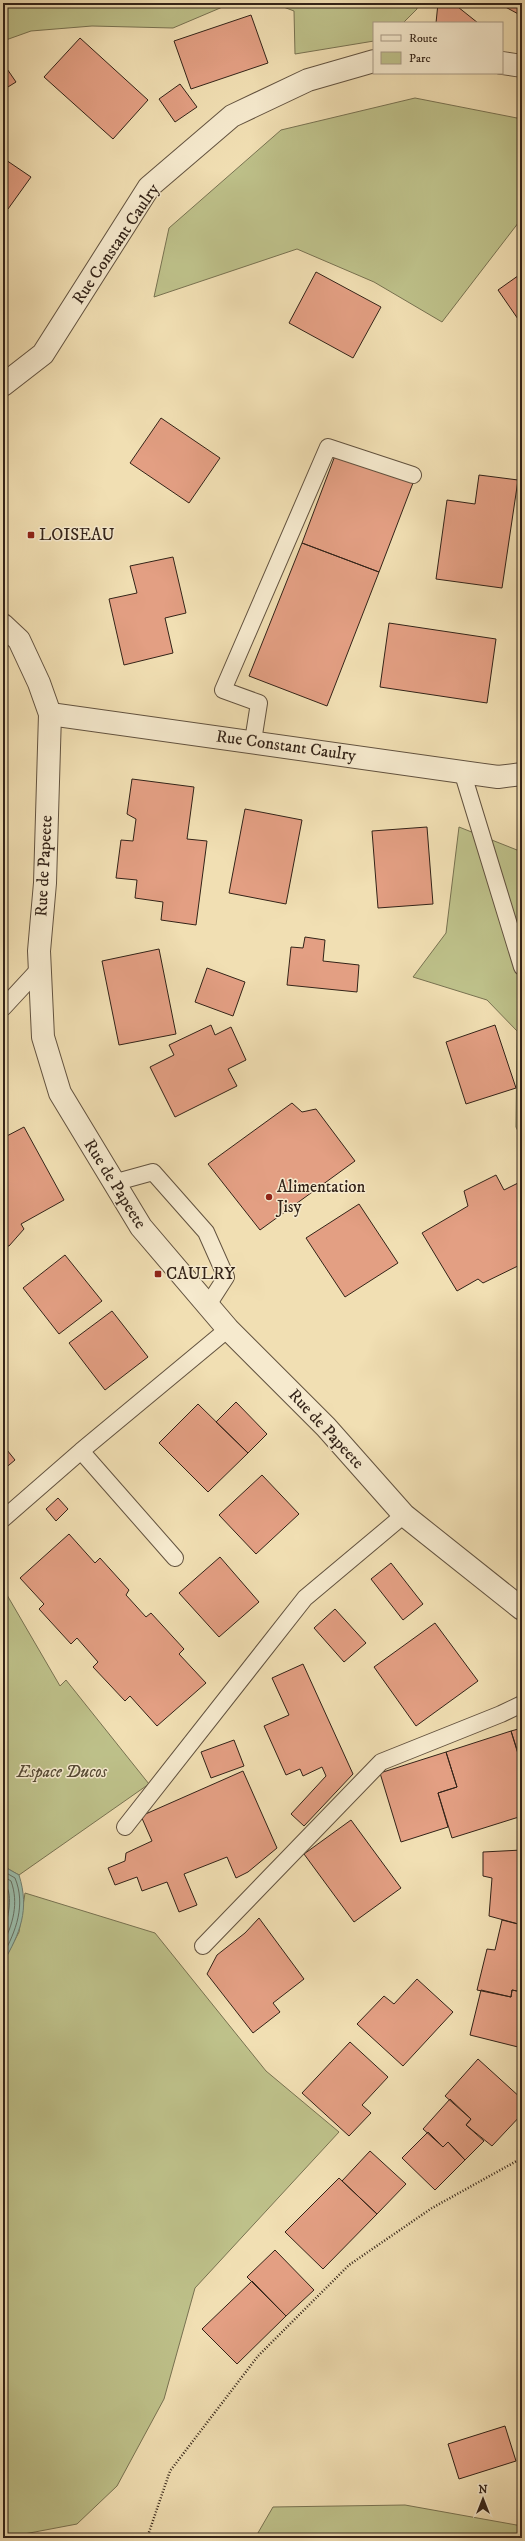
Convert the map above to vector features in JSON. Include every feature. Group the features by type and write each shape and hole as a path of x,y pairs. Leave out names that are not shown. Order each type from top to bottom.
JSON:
{"street":[{"name":"Rue Constant Caulry","path":"3,385 43,354 149,187 232,116 308,80 373,60"},
{"path":"503,64 522,66"},
{"name":"Rue de Papeete","path":"3,625 19,640 39,683 50,714 45,883 40,968 43,1037 60,1093 113,1183 141,1227 228,1329 326,1427 404,1515 522,1609"},
{"name":"Rue Constant Caulry","path":"50,714 498,776 522,774"}],"lane":[{"path":"253,741 259,703 223,690 328,447 413,474"},
{"path":"462,771 522,967"},
{"path":"3,1008 40,968"},
{"path":"113,1183 153,1172 206,1232 226,1277 208,1305"},
{"path":"3,1519 81,1451 228,1329"},
{"path":"81,1451 175,1558"},
{"path":"125,1827 305,1598 404,1515"},
{"path":"203,1946 381,1762 501,1714 522,1704"}],"path":[{"path":"147,2538 170,2471 258,2356 348,2265 432,2208 522,2158"}],"green space":[{"path":"3,3 232,3 173,28 92,26 31,31 3,41"},
{"path":"273,3 417,3 417,9 404,22 373,22 373,41 295,54 294,11"},
{"path":"415,98 522,119 522,218 442,322 374,282 297,249 154,297 169,228 281,130"},
{"path":"459,827 517,850 522,847 522,1140 516,1127 517,1031 487,1000 413,977 446,933"},
{"name":"Espace Ducos","path":"7,1595 60,1686 66,1680 149,1784 19,1875 3,1866 3,1599"},
{"path":"25,1893 155,1933 266,2071 339,2132 195,2288 164,2399 117,2486 77,2524 3,2538 3,1963 19,1932"},
{"path":"405,2505 522,2526 522,2538 255,2538 273,2507"}],"water":[{"path":"3,1866 19,1875 24,1899 22,1921 14,1942 3,1963"}],"building":[{"path":"438,3 453,3 477,22 436,22"},
{"path":"498,3 522,3 522,16"},
{"path":"251,15 268,63 191,89 174,41"},
{"path":"80,38 148,100 113,139 44,77"},
{"path":"3,63 16,82 3,90"},
{"path":"180,84 197,107 175,122 159,99"},
{"path":"3,158 31,177 8,209 3,205"},
{"path":"316,272 381,307 353,358 289,323"},
{"path":"522,273 522,317 518,319 498,290"},
{"path":"161,418 220,458 189,503 130,463"},
{"path":"336,453 413,483 379,572 302,543"},
{"path":"479,475 518,480 502,588 436,579 447,500 475,504"},
{"path":"302,543 379,572 327,706 249,676"},
{"path":"173,557 186,613 165,618 173,653 124,665 109,599 137,593 130,566"},
{"path":"389,623 496,639 487,703 380,687"},
{"path":"132,779 194,787 187,839 207,841 196,925 161,920 163,902 135,898 137,880 116,878 121,840 133,841 136,819 127,814"},
{"path":"245,809 302,820 286,904 229,893"},
{"path":"427,827 433,904 378,908 372,831"},
{"path":"305,937 325,940 323,961 359,965 357,992 287,985 291,947 303,948"},
{"path":"159,949 176,1034 119,1045 102,961"},
{"path":"207,968 245,982 233,1016 195,1002"},
{"path":"211,1025 215,1035 231,1027 246,1060 228,1069 237,1086 175,1117 150,1067 174,1055 169,1045"},
{"path":"495,1025 516,1088 466,1104 446,1042"},
{"name":"Alimentation Jisy","path":"292,1103 302,1112 316,1109 355,1161 260,1230 208,1164"},
{"path":"24,1127 64,1200 21,1224 24,1229 9,1246 3,1246 3,1138"},
{"path":"496,1175 504,1190 522,1181 522,1231 519,1233 522,1238 522,1264 483,1283 478,1279 457,1291 422,1233 468,1206 464,1191"},
{"path":"359,1204 398,1263 345,1297 306,1238"},
{"path":"65,1255 102,1301 59,1334 23,1288"},
{"path":"112,1311 148,1357 105,1390 69,1343"},
{"path":"236,1402 267,1434 248,1453 216,1422"},
{"path":"198,1404 248,1453 208,1492 159,1443"},
{"path":"3,1445 15,1460 3,1470"},
{"path":"262,1475 299,1514 256,1554 219,1515"},
{"path":"58,1498 68,1509 56,1521 46,1509"},
{"path":"69,1534 95,1563 100,1558 129,1590 126,1595 146,1617 151,1613 184,1649 179,1654 206,1683 157,1726 130,1696 125,1701 93,1667 98,1662 77,1638 71,1644 39,1609 44,1604 20,1578"},
{"path":"220,1557 259,1602 219,1637 179,1593"},
{"path":"391,1563 423,1604 403,1620 371,1579"},
{"path":"335,1609 366,1643 344,1662 314,1628"},
{"path":"435,1623 478,1681 416,1726 374,1667"},
{"path":"303,1664 353,1774 304,1826 291,1814 326,1776 322,1767 303,1776 300,1769 286,1775 264,1726 289,1715 272,1678"},
{"path":"522,1728 522,1767 511,1731"},
{"path":"511,1731 522,1765 522,1816 452,1838 438,1793 457,1787 446,1752"},
{"path":"234,1740 244,1766 211,1778 201,1752"},
{"path":"446,1752 457,1787 438,1793 448,1827 401,1842 380,1773"},
{"path":"243,1771 277,1848 248,1872 236,1878 227,1857 184,1874 197,1905 179,1912 167,1882 142,1891 137,1877 115,1885 108,1868 125,1861 126,1853 152,1841 141,1816"},
{"path":"351,1820 401,1888 354,1922 304,1854"},
{"path":"522,1850 522,1925 489,1916 492,1878 483,1876 483,1852"},
{"path":"259,1918 304,1979 273,2003 280,2012 253,2033 207,1974 217,1955 245,1933"},
{"path":"502,1920 522,1925 522,1992 512,1990 511,1997 477,1990 487,1949 495,1950"},
{"path":"417,1979 453,2012 403,2066 357,2024 384,1996 394,2004"},
{"path":"481,1990 511,1997 512,1990 522,1992 522,2048 470,2035"},
{"path":"350,2042 388,2077 362,2105 371,2113 349,2136 302,2093"},
{"path":"478,2059 522,2099 522,2114 492,2146 466,2125 471,2119 445,2096"},
{"path":"450,2099 471,2119 466,2125 484,2141 465,2160 448,2142 443,2147 423,2129"},
{"path":"428,2132 443,2147 448,2142 465,2160 435,2190 402,2158"},
{"path":"370,2151 406,2184 377,2214 342,2181"},
{"path":"339,2178 377,2214 323,2269 285,2232"},
{"path":"275,2250 314,2290 286,2316 247,2277"},
{"path":"252,2281 286,2316 237,2364 202,2329"},
{"path":"505,2426 516,2461 459,2479 448,2444"}],"place":[{"name":"LOISEAU","path":"31,535"},
{"name":"Alimentation Jisy","path":"269,1197"},
{"name":"CAULRY","path":"158,1274"}]}
